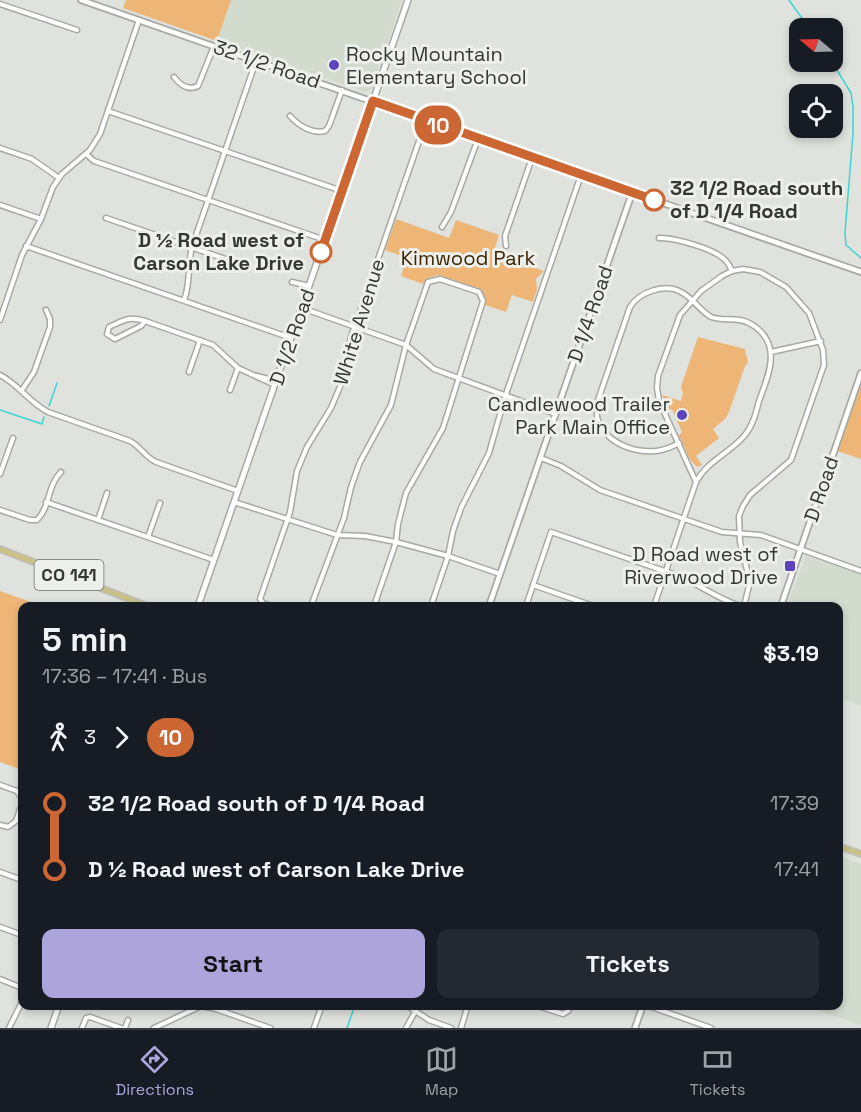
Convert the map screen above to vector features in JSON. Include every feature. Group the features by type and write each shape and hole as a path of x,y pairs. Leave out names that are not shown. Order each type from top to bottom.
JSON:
{"main road":[{"name":"D 1/2 Road","path":"199,602 408,0"},
{"name":"CO 141","path":"0,549 133,602"},
{"path":"843,848 861,854"},
{"path":"51,1028 57,1010"}],"street":[{"name":"32 1/2 Road","path":"81,0 861,272"},
{"path":"0,4 76,30"},
{"path":"0,320 26,246 41,219 50,193 59,178 86,154 97,139 139,20"},
{"path":"174,77 180,85 191,89 198,86 214,45"},
{"path":"184,300 188,289 192,247 256,60"},
{"path":"290,116 298,125 318,132 325,131 342,90"},
{"path":"108,111 342,191"},
{"name":"White Avenue","path":"262,602 260,599 287,520 297,471 307,447 336,397 342,382 355,326 426,121"},
{"path":"442,227 452,212 478,139"},
{"path":"0,148 32,159 59,178"},
{"path":"86,154 94,161 325,240"},
{"path":"506,246 505,236 532,158"},
{"path":"432,602 461,508 489,453 505,397 581,175"},
{"name":"D 1/4 Road","path":"490,602 632,193"},
{"path":"0,205 41,219"},
{"path":"106,218 240,264"},
{"path":"659,238 668,237 719,255 728,262 732,271"},
{"path":"26,246 291,338"},
{"path":"696,482 660,401 658,382 675,327 680,315 692,299 732,271 755,270 786,287 809,313 821,341 824,365 795,451 785,467 746,501 739,516 739,533 750,582 743,602"},
{"path":"312,602 337,536 360,462 391,405 406,345 428,282 440,279 479,292 483,301 443,428 406,493 396,542 375,602"},
{"path":"292,282 309,286"},
{"path":"655,602 696,482 703,470 750,428 769,373 771,352 764,336 752,324 738,319 714,318 703,312 692,299 681,291 648,291 636,298 628,311 596,407 599,424 604,432 615,441 638,449 652,451 666,449 679,443"},
{"path":"0,301 6,303"},
{"path":"302,308 406,345 434,369 556,414"},
{"path":"22,390 34,372 50,327 46,310"},
{"path":"145,321 141,326 114,339 107,334 109,327 129,318 145,321 219,348 238,368 260,380 275,383"},
{"path":"189,372 200,340"},
{"path":"771,352 821,341"},
{"path":"230,390 238,368"},
{"name":"D Road","path":"782,602 861,373"},
{"path":"0,375 22,390 41,409 130,441 136,444 147,458 156,462 238,491"},
{"path":"0,474 13,438"},
{"path":"540,458 561,466 600,490 722,532 761,535 861,571"},
{"path":"0,510 33,521 40,517 54,479 61,472"},
{"path":"98,520 107,493"},
{"path":"46,502 214,560"},
{"path":"234,502 337,536 366,536 396,542 448,556 500,574"},
{"path":"148,537 160,503"},
{"path":"527,602 551,532 666,571 731,602"},
{"path":"533,585 582,602"},
{"path":"0,785 18,793"},
{"path":"0,825 8,827 15,823 18,815"},
{"path":"0,872 18,879"},
{"path":"0,927 18,934"},
{"path":"0,979 18,986"},
{"path":"9,1028 18,1010"},
{"path":"153,1028 192,1010"},
{"path":"219,1010 270,1028"},
{"path":"314,1028 320,1010"},
{"path":"412,1010 451,1028"},
{"path":"461,1028 466,1010"},
{"path":"549,1010 561,1014 568,1010"},
{"path":"635,1028 643,1010"},
{"path":"659,1010 711,1028"},
{"path":"406,1028 415,1012"},
{"path":"82,1028 86,1018 90,1017 123,1028 128,1020"}],"shaded area":[{"name":"Rocky Mountain Elementary School","path":"231,0 402,0 372,89 366,92 217,41"},
{"path":"806,556 861,574 861,706 843,699 843,602 789,602"},
{"path":"843,857 861,864 861,1025 816,1010 843,1010"}],"green space":[{"path":"126,0 231,0 217,41 123,8"},
{"name":"Kimwood Park","path":"396,219 449,238 456,220 499,235 493,253 544,271 536,279 537,290 533,302 512,295 506,312 485,305 485,297 478,289 438,275 428,278 423,284 401,276 407,258 385,250"},
{"path":"698,337 745,349 748,363 726,418 713,429 719,438 696,456 702,465 697,467 689,458 679,435 682,432 672,409 668,410 662,395 681,401 683,393 681,387"},
{"path":"861,373 861,459 837,451 837,442"},
{"path":"0,591 31,602 18,602 18,769 0,762"}],"waterway":[{"path":"789,0 802,18"},
{"path":"838,72 851,93 853,107 846,245 861,258"},
{"path":"49,406 57,383"},
{"path":"0,410 42,424 44,417"},
{"path":"347,1028 353,1010"}],"bus line":[{"name":"10","path":"321,252 373,101 654,200"}],"place":[{"name":"Rocky Mountain Elementary School","path":"334,65"},
{"name":"32 1/2 Road south of D 1/4 Road","path":"654,200"},
{"name":"D ½ Road west of Carson Lake Drive","path":"321,252"},
{"name":"Candlewood Trailer Park Main Office","path":"682,415"},
{"name":"D Road west of Riverwood Drive","path":"790,566"}]}
